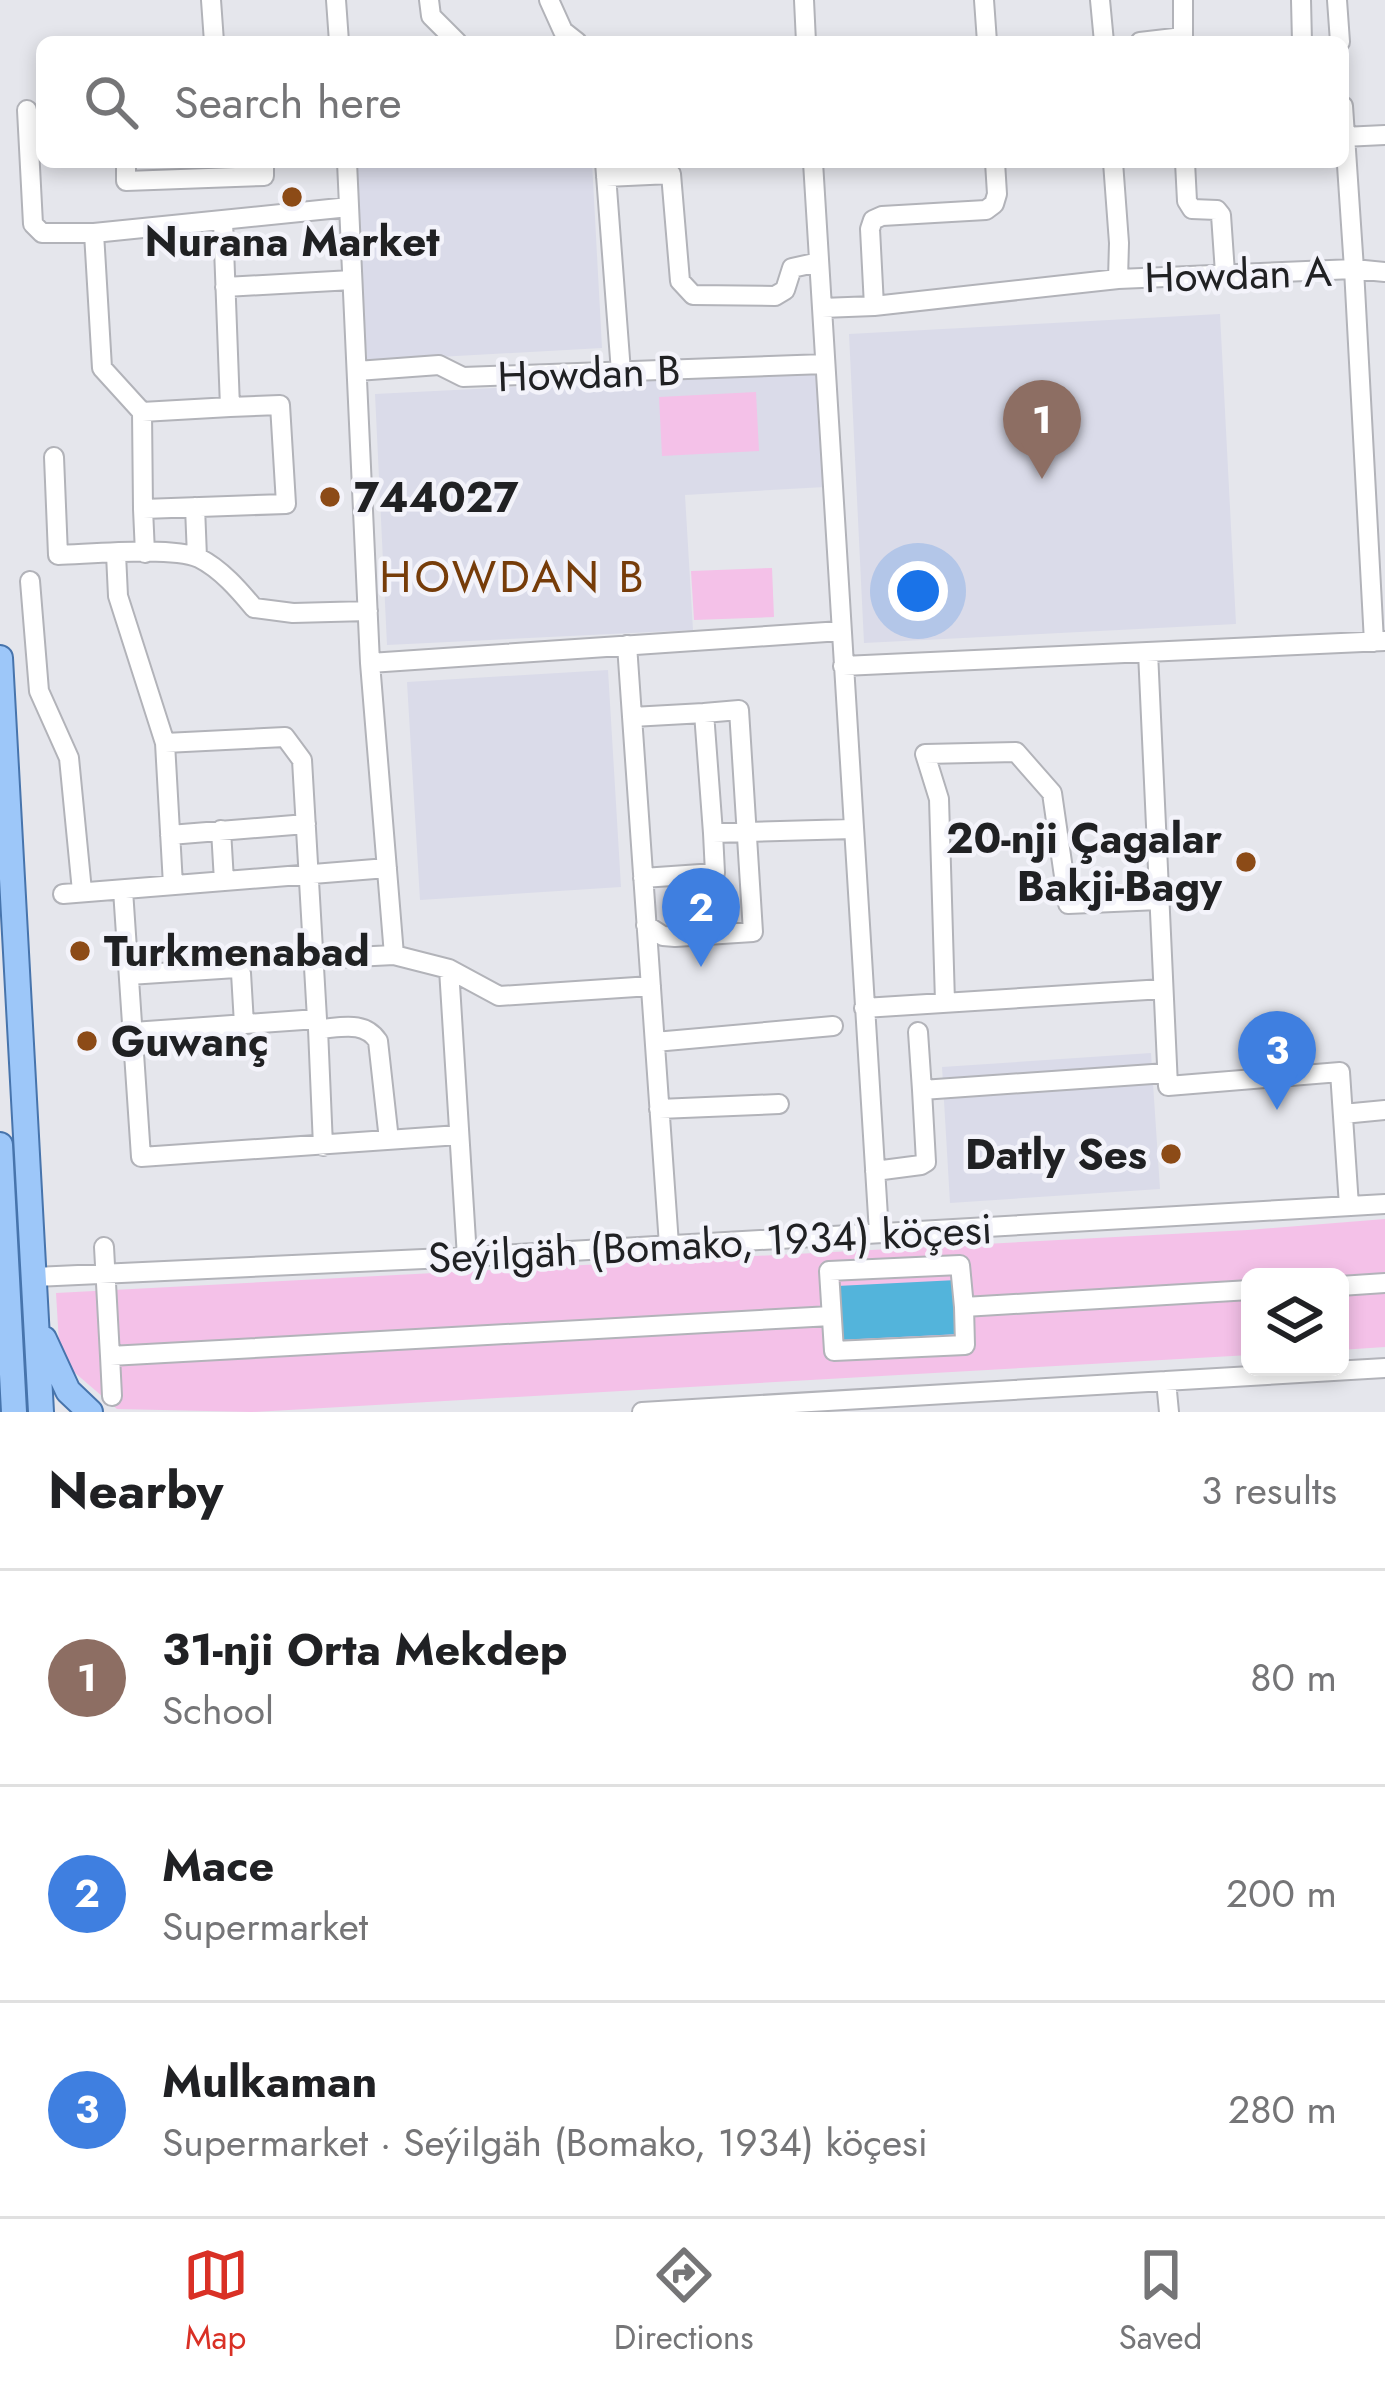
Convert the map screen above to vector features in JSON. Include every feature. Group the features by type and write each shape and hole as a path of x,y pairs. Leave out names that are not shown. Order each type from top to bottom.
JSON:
{"main road":[{"path":"0,658 41,1412"},
{"path":"0,1144 14,1412"},
{"path":"0,1308 8,1280"},
{"path":"38,1323 68,1391 90,1412"}],"street":[{"path":"211,0 214,36"},
{"path":"336,0 339,36"},
{"path":"429,0 431,16 451,36"},
{"path":"549,0 569,36"},
{"path":"804,0 806,36"},
{"path":"984,0 987,36"},
{"path":"1100,0 1103,36"},
{"path":"1183,0 1183,36"},
{"path":"1301,0 1302,36"},
{"path":"1337,0 1340,36"},
{"path":"27,110 33,224 42,233 94,233 349,207"},
{"path":"1349,137 1385,135"},
{"path":"126,168 127,181 264,176 264,168"},
{"path":"347,168 370,663 394,955"},
{"path":"813,168 879,1233"},
{"path":"874,306 873,220 986,211 997,194 995,168"},
{"path":"1113,168 1118,279"},
{"path":"1185,168 1187,202 1192,209 1217,209 1221,214 1225,273"},
{"path":"1346,168 1354,269 1385,272"},
{"path":"621,372 605,170 671,175 680,281 693,295 775,296 785,290 793,268 819,262"},
{"path":"223,221 230,407"},
{"path":"94,233 102,368 142,412 145,553"},
{"name":"Howdan A","path":"822,308 1118,279 1354,269 1380,642 843,666"},
{"path":"225,287 352,280"},
{"name":"Howdan B","path":"357,371 439,365 463,377 825,364"},
{"path":"142,412 280,404 286,504 143,509"},
{"path":"53,457 58,555 169,553 196,557 232,583 254,608 293,613 368,610"},
{"path":"195,507 196,557"},
{"path":"116,554 118,596 165,743 173,885"},
{"path":"30,581 39,691 69,758 72,892 387,868"},
{"path":"370,663 841,631"},
{"path":"627,645 669,1245"},
{"path":"1148,652 1168,1086 1340,1072 1349,1206"},
{"path":"632,717 739,710 753,932 675,937 663,936 646,925"},
{"path":"643,878 715,872 704,712"},
{"path":"165,743 285,737 302,760 323,1146"},
{"path":"945,1002 939,799 925,754 1016,752 1052,793 1068,904 1159,901"},
{"path":"170,835 306,824"},
{"path":"713,833 853,829"},
{"path":"221,830 224,880"},
{"path":"124,890 143,1157 459,1135"},
{"path":"314,959 394,955 449,970 499,996 651,986"},
{"path":"129,975 236,968 241,973 244,1024"},
{"path":"449,970 467,1257"},
{"path":"864,1008 1163,989"},
{"path":"133,1032 244,1024 362,1027 378,1041 389,1140"},
{"path":"655,1042 833,1026"},
{"path":"875,1171 926,1162 918,1032"},
{"path":"922,1090 1167,1073"},
{"path":"659,1109 779,1104"},
{"path":"1343,1114 1385,1110"},
{"name":"Seýilgäh (Bomako, 1934) köçesi","path":"35,1277 1385,1204"},
{"path":"104,1247 112,1396"},
{"path":"960,1265 964,1307 964,1345 834,1351 829,1271 960,1265"},
{"path":"1349,1285 1385,1283"},
{"path":"964,1307 1241,1291"},
{"path":"110,1356 831,1316"},
{"path":"642,1412 965,1403 1056,1388 1385,1368"},
{"path":"1166,1381 1168,1412"},
{"path":"1056,1388 1058,1412"}],"shaded area":[{"path":"356,168 592,168 602,348 367,361"},
{"path":"1220,314 1236,624 864,643 849,334"},
{"path":"820,372 825,487 685,495 693,630 387,645 375,394"},
{"path":"756,392 759,451 662,456 659,397"},
{"path":"772,568 774,617 694,620 691,571"},
{"path":"608,670 621,887 420,900 407,682"},
{"path":"1151,1053 1160,1189 950,1203 942,1067"},
{"path":"1385,1219 1385,1347 1349,1349 1349,1268 1241,1268 1241,1356 252,1412 117,1409 60,1360 56,1293"}],"water":[{"path":"957,1280 960,1334 839,1340 837,1286"}],"place":[{"name":"Nurana Market","path":"292,197"},
{"name":"31-nji Orta Mekdep","path":"1042,479"},
{"name":"744027","path":"330,497"},
{"name":"20-nji Çagalar Bakji-Bagy","path":"1246,862"},
{"name":"Turkmenabad","path":"80,951"},
{"name":"Mace","path":"701,967"},
{"name":"Guwanç","path":"87,1041"},
{"name":"Mulkaman","path":"1277,1110"},
{"name":"Datly Ses","path":"1171,1154"}],"district":[{"name":"HOWDAN B","path":"513,576"}]}
